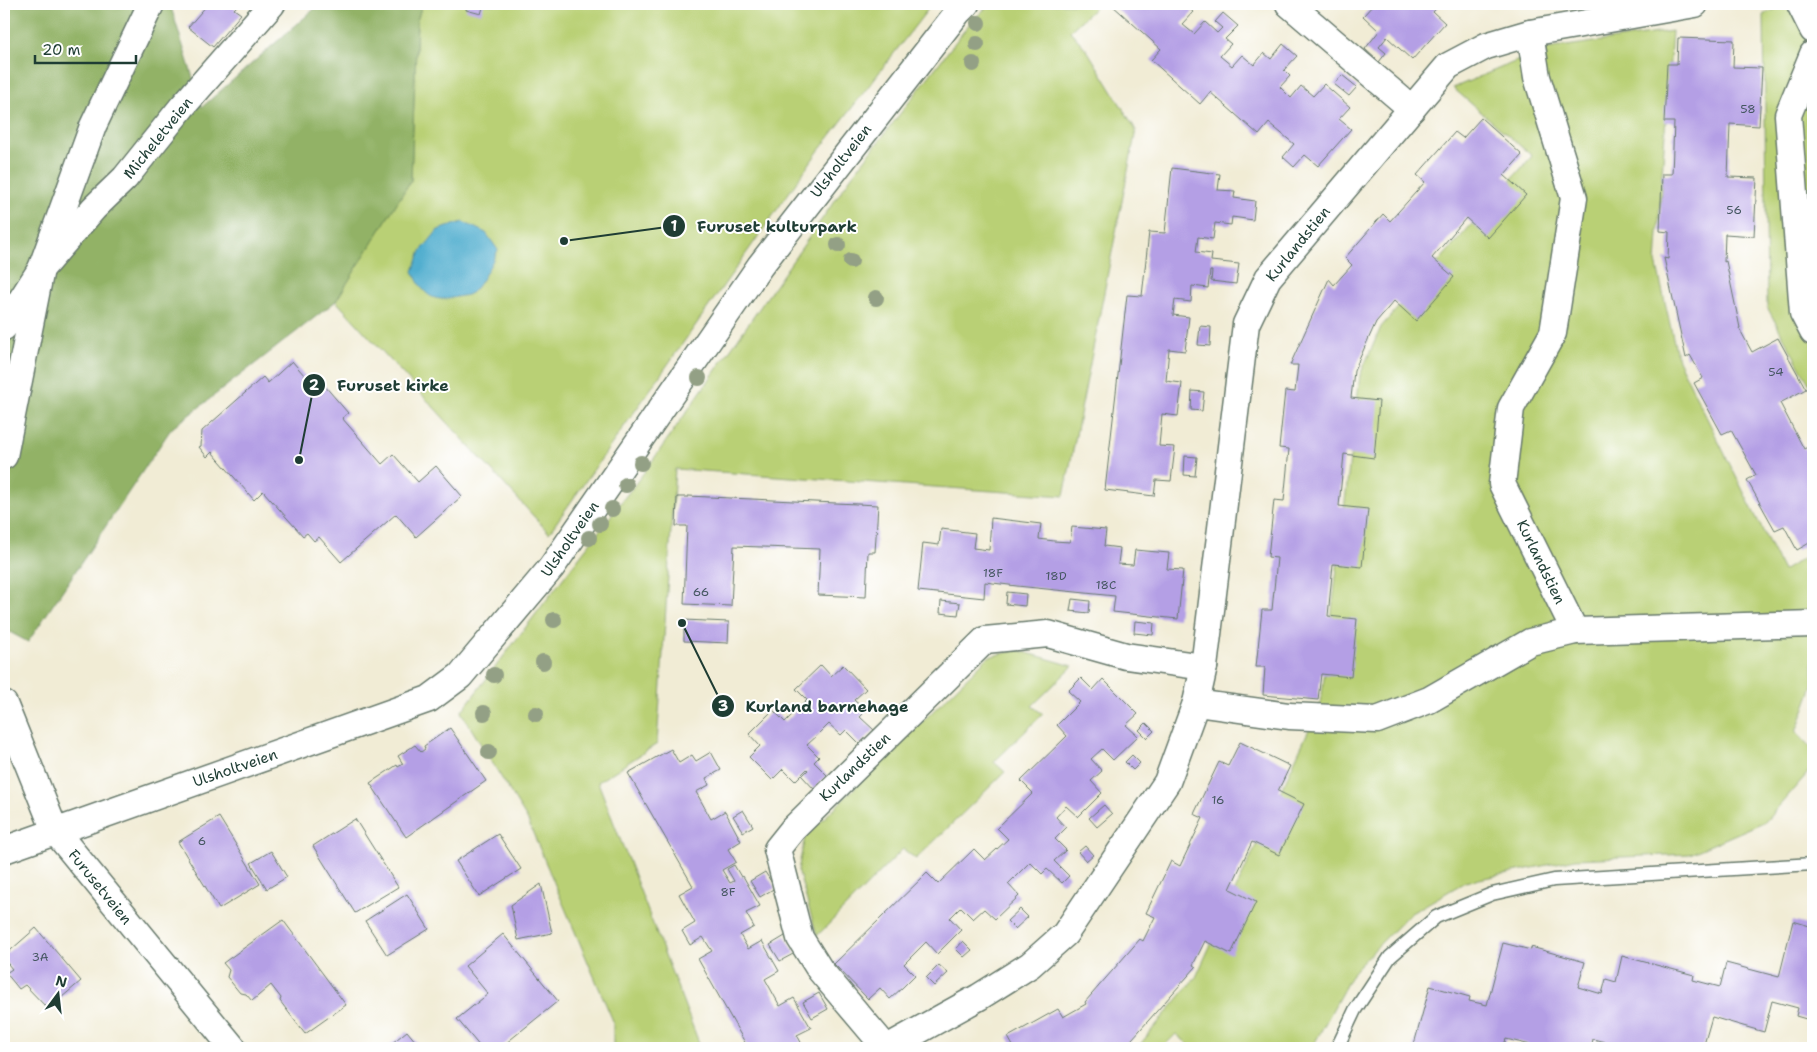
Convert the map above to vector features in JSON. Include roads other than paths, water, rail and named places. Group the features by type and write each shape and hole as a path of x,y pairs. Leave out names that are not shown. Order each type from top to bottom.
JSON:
{"street":[{"name":"Micheletveien","path":"40,269 93,126 152,4"},
{"name":"Micheletveien","path":"4,327 40,269 94,208 125,178 182,107 272,4"},
{"name":"Ulsholtveien","path":"4,850 429,699 460,676 551,568 760,266 966,4"},
{"path":"1289,4 1412,109"},
{"name":"Kurlandstien","path":"1204,667 1126,656 1048,634 985,640 793,829 777,849 800,938 820,970 887,1048 979,997 1021,970 1065,934 1167,782 1196,703 1204,667 1246,324 1268,278 1448,66 1486,46 1530,33 1696,4"},
{"path":"1800,4 1813,30"},
{"name":"Kurlandstien","path":"1530,33 1537,77 1574,198 1553,332 1511,408 1502,484 1575,631"},
{"path":"1813,54 1788,115 1803,313 1813,332"},
{"path":"4,456 40,269"},
{"path":"1196,703 1289,716 1377,720 1429,700 1530,642 1575,631 1813,624"},
{"name":"Furusetveien","path":"4,704 55,831 233,1048"}],"lane":[{"path":"1337,1048 1355,1010 1390,957 1436,917 1492,894 1554,880 1813,864"}],"water":[{"path":"463,222 486,233 498,250 482,280 471,293 447,299 433,297 420,285 413,271 421,251 438,230"}],"place":[{"name":"Furuset kulturpark","path":"564,241"},
{"name":"Furuset kirke","path":"299,460"},
{"name":"Kurland barnehage","path":"682,623"}]}
